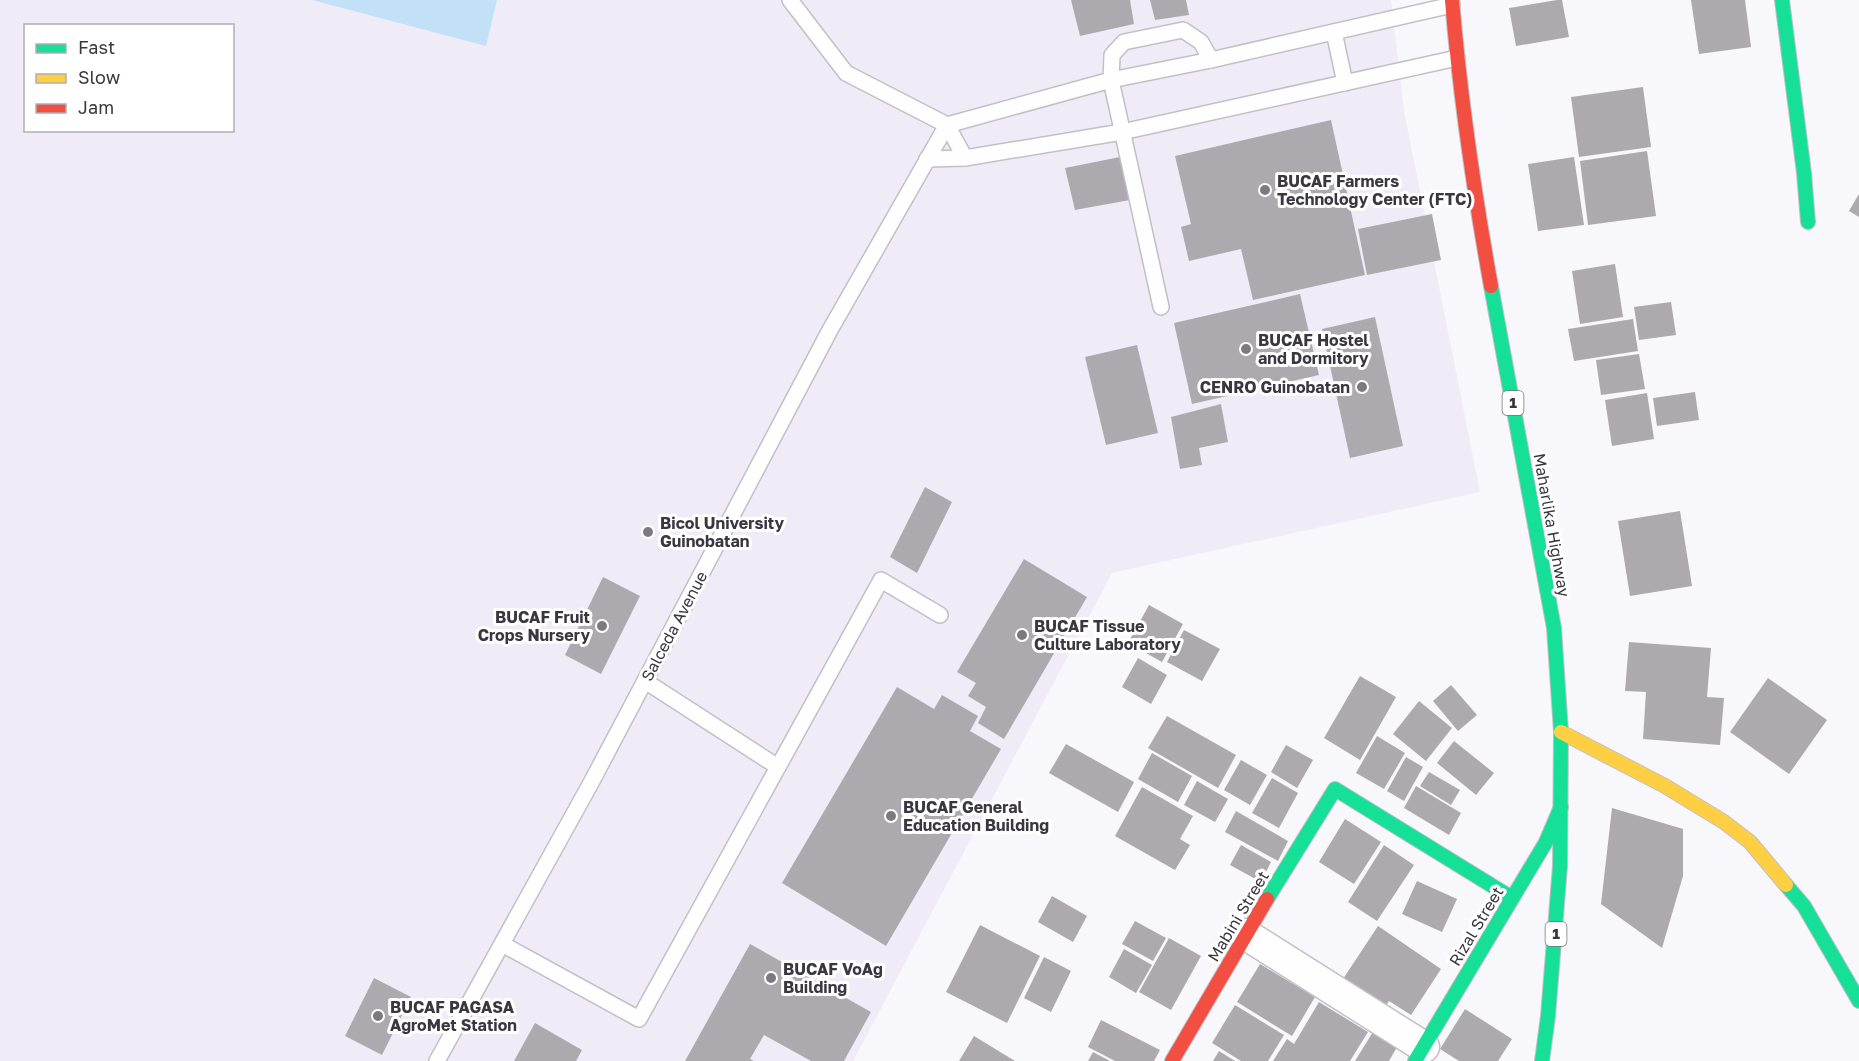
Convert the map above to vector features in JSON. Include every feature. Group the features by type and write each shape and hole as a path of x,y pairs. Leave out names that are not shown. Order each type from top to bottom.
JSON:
{"main road":[{"path":"1782,0 1808,222"},
{"name":"Maharlika Highway","path":"1452,3 1457,58 1482,236 1554,628 1561,732 1561,807 1557,919 1542,1061"},
{"path":"1561,732 1665,786 1724,822 1750,842 1804,906 1859,1001"},
{"name":"Mabini Street","path":"1172,1061 1245,934 1335,789 1512,898"},
{"name":"Rizal Street","path":"1420,1054 1546,842 1561,807"}],"street":[{"path":"1245,934 1420,1054"}],"lane":[{"path":"790,0 846,73 947,125 964,158"},
{"path":"947,125 1111,81 1334,32 1452,3"},
{"path":"1161,307 1111,81 1112,55 1124,42 1183,30 1201,42 1211,60"},
{"path":"1334,32 1346,83"},
{"path":"927,159 964,158 1122,132 1457,58"},
{"name":"Salceda Avenue","path":"437,1061 645,681 830,330 947,125"},
{"path":"502,944 639,1019 881,580 940,615"},
{"path":"645,681 778,767"}],"shaded area":[{"name":"Bicol University Guinobatan","path":"0,0 1391,0 1404,111 1480,492 1112,573 853,1061 0,1061"}],"water":[{"path":"312,0 497,0 486,46"}],"building":[{"path":"1071,0 1130,0 1134,24 1080,36"},
{"path":"1150,0 1186,0 1189,15 1155,20"},
{"path":"1562,0 1569,37 1516,46 1509,8"},
{"path":"1691,0 1745,0 1751,47 1699,54"},
{"path":"1643,87 1651,147 1579,157 1571,97"},
{"name":"BUCAF Farmers Technology Center (FTC)","path":"1331,120 1365,275 1253,300 1241,249 1189,261 1181,227 1191,224 1175,156"},
{"path":"1647,151 1656,216 1588,225 1580,161"},
{"path":"1120,157 1130,200 1075,210 1065,168"},
{"path":"1574,157 1584,225 1538,231 1528,164"},
{"path":"1859,194 1859,217 1849,211"},
{"path":"1432,214 1441,260 1367,275 1358,229"},
{"path":"1615,264 1623,317 1580,324 1572,271"},
{"name":"BUCAF Hostel and Dormitory","path":"1300,294 1319,375 1192,404 1174,323"},
{"path":"1671,302 1676,335 1639,340 1634,307"},
{"name":"CENRO Guinobatan","path":"1375,317 1403,446 1350,458 1322,329"},
{"path":"1633,319 1638,351 1574,361 1568,329"},
{"path":"1137,345 1158,433 1106,445 1085,357"},
{"path":"1639,354 1645,389 1601,395 1596,360"},
{"path":"1695,392 1699,420 1657,426 1653,398"},
{"path":"1647,393 1654,439 1612,446 1605,400"},
{"path":"1221,404 1228,442 1199,448 1202,465 1180,469 1171,417"},
{"path":"925,487 952,502 917,573 890,557"},
{"path":"1680,511 1692,586 1630,596 1618,521"},
{"name":"BUCAF Tissue Culture Laboratory","path":"1024,559 1087,597 1004,739 978,723 986,707 968,696 976,683 957,672"},
{"name":"BUCAF Fruit Crops Nursery","path":"603,577 640,596 601,674 565,655"},
{"path":"1149,605 1183,624 1162,662 1128,643"},
{"path":"1184,630 1220,649 1202,681 1167,662"},
{"path":"1629,642 1711,648 1707,697 1724,698 1720,745 1643,739 1646,692 1625,691"},
{"path":"1138,658 1167,675 1151,704 1122,687"},
{"path":"1360,676 1396,697 1360,760 1324,738"},
{"path":"1768,678 1827,720 1789,774 1730,732"},
{"path":"1451,685 1477,715 1458,731 1433,701"},
{"name":"BUCAF General Education Building","path":"897,687 934,709 942,695 978,716 970,731 1001,749 886,946 782,883"},
{"path":"1419,701 1452,728 1426,761 1393,734"},
{"path":"1167,716 1236,755 1218,788 1148,748"},
{"path":"1377,736 1405,753 1384,789 1356,773"},
{"path":"1454,741 1494,773 1476,795 1437,763"},
{"path":"1066,744 1134,782 1118,812 1049,773"},
{"path":"1286,745 1313,760 1297,788 1271,772"},
{"path":"1152,753 1192,776 1178,802 1138,779"},
{"path":"1406,757 1423,767 1404,801 1387,791"},
{"path":"1241,760 1267,775 1250,805 1224,790"},
{"path":"1429,772 1460,790 1451,805 1420,786"},
{"path":"1272,778 1298,793 1279,828 1252,813"},
{"path":"1197,781 1228,799 1215,822 1184,805"},
{"path":"1416,786 1461,813 1449,835 1404,808"},
{"path":"1142,787 1193,816 1180,839 1190,845 1175,870 1115,836"},
{"path":"1612,808 1683,829 1683,876 1662,948 1601,904"},
{"path":"1236,811 1288,841 1278,861 1225,832"},
{"path":"1345,819 1381,842 1354,884 1319,862"},
{"path":"1241,845 1271,862 1261,882 1230,865"},
{"path":"1384,845 1414,865 1377,921 1348,902"},
{"path":"1417,881 1457,899 1442,932 1402,914"},
{"path":"1052,896 1087,916 1073,942 1038,922"},
{"path":"1135,921 1166,938 1153,961 1122,944"},
{"path":"980,925 1040,956 1007,1023 946,992"},
{"path":"1378,926 1441,969 1411,1015 1389,1001 1383,1010 1341,982"},
{"path":"1169,938 1201,956 1171,1010 1139,992"},
{"name":"BUCAF VoAg Building","path":"750,944 871,1012 844,1061 811,1061 764,1035 750,1059 754,1061 685,1061"},
{"path":"1124,949 1152,965 1136,993 1109,977"},
{"path":"1044,957 1071,971 1051,1012 1024,998"},
{"path":"1260,964 1315,997 1292,1036 1237,1002"},
{"name":"BUCAF PAGASA AgroMet Station","path":"374,978 411,997 382,1055 345,1036"},
{"path":"1319,1002 1368,1032 1350,1061 1273,1061 1287,1039 1294,1044"},
{"path":"1235,1005 1284,1035 1268,1061 1241,1061 1212,1043"},
{"path":"1465,1009 1512,1039 1498,1061 1459,1061 1440,1049"},
{"path":"1101,1020 1160,1050 1154,1061 1115,1061 1088,1047"},
{"path":"535,1023 582,1050 576,1061 514,1061"},
{"path":"1373,1032 1397,1047 1389,1061 1355,1061"},
{"path":"974,1036 1015,1061 959,1061"},
{"path":"1219,1051 1235,1061 1213,1061"},
{"path":"1093,1052 1110,1061 1088,1061"}],"traffic: fast":[{"path":"1782,0 1808,222"},
{"path":"1491,286 1554,628 1561,732 1560,866 1548,1016 1542,1061"},
{"path":"1267,899 1335,789 1512,898"},
{"path":"1415,1061 1546,842 1561,807"},
{"path":"1786,885 1804,906 1859,1001"}],"traffic: slow":[{"path":"1561,732 1665,786 1724,822 1750,842 1786,885"}],"traffic: jam":[{"path":"1452,0 1468,144 1491,286"},
{"path":"1172,1061 1267,899"}],"place":[{"name":"BUCAF Farmers Technology Center (FTC)","path":"1265,190"},
{"name":"BUCAF Hostel and Dormitory","path":"1246,349"},
{"name":"CENRO Guinobatan","path":"1362,387"},
{"name":"Bicol University Guinobatan","path":"648,532"},
{"name":"BUCAF Fruit Crops Nursery","path":"602,626"},
{"name":"BUCAF Tissue Culture Laboratory","path":"1022,635"},
{"name":"BUCAF General Education Building","path":"891,816"},
{"name":"BUCAF VoAg Building","path":"771,978"},
{"name":"BUCAF PAGASA AgroMet Station","path":"378,1016"}]}
